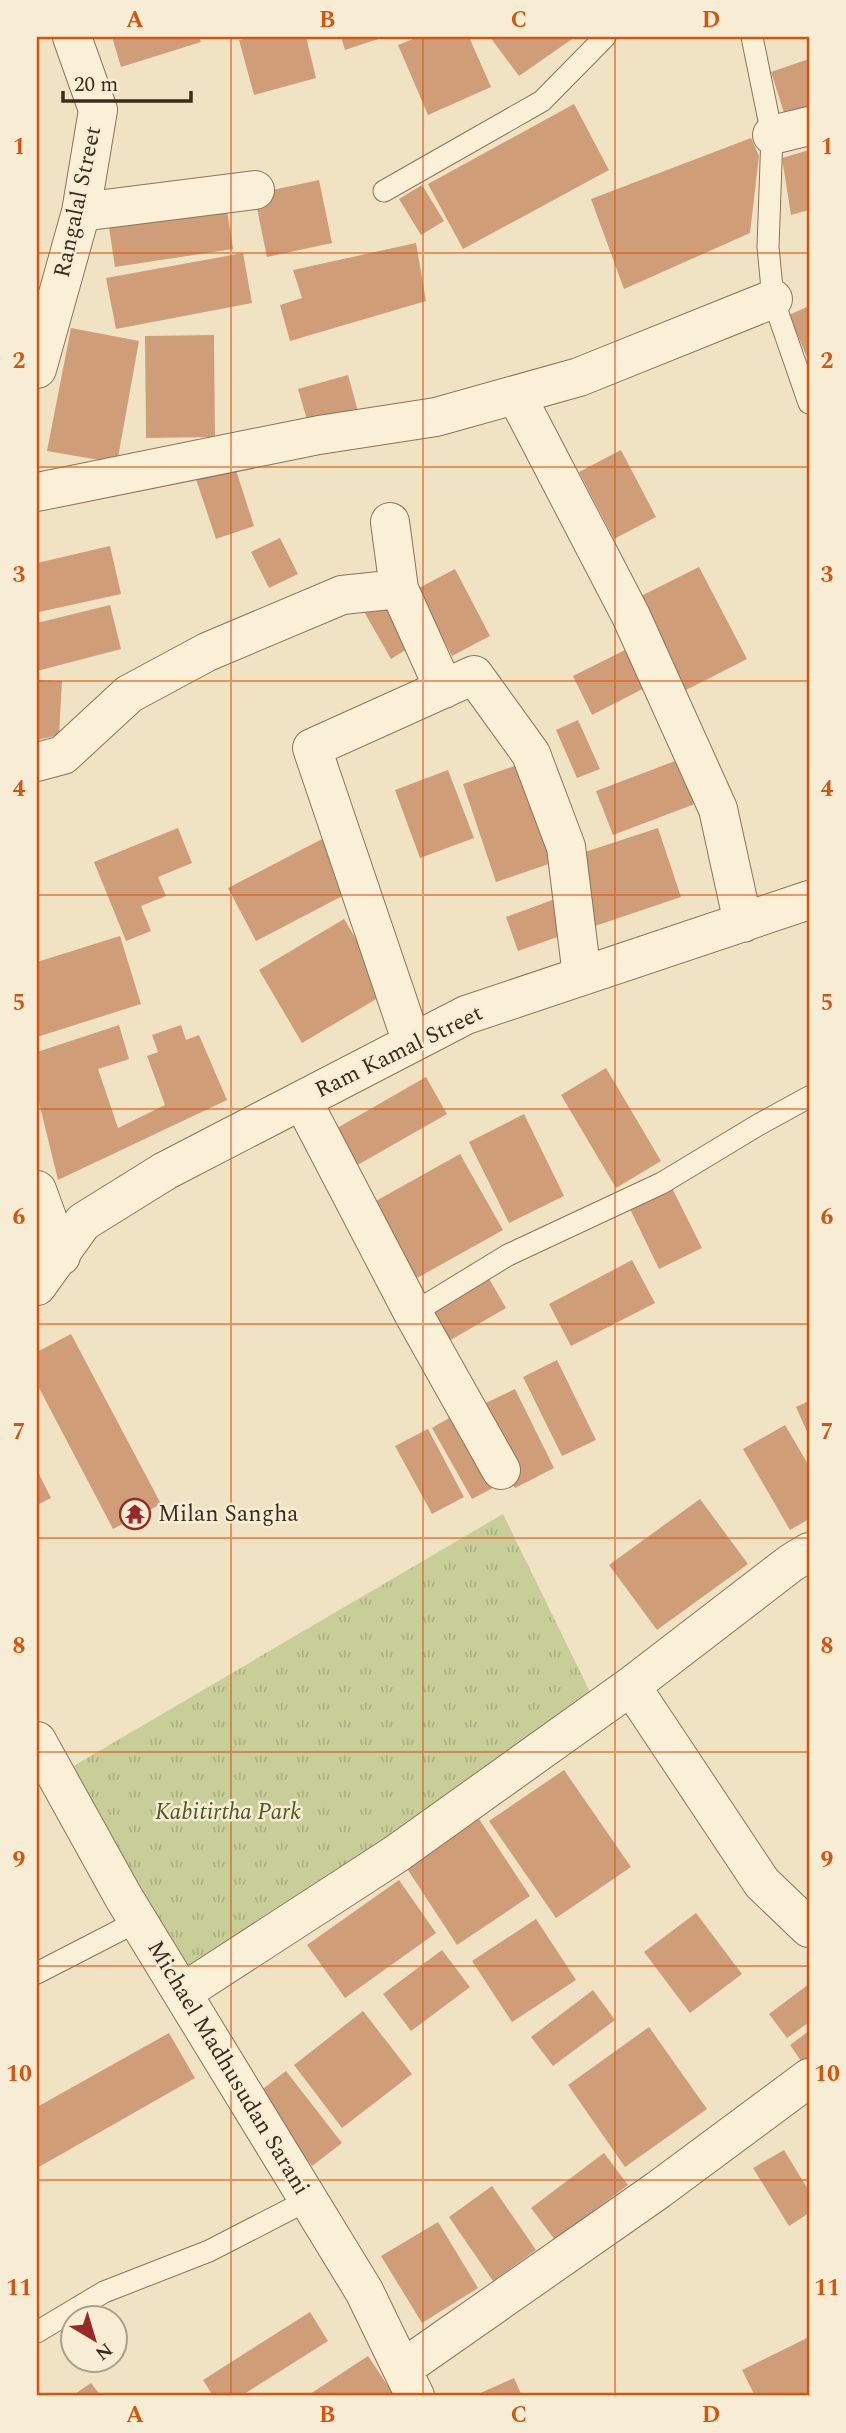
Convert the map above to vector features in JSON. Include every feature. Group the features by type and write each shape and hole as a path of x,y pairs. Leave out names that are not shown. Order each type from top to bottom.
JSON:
{"street":[{"name":"Rangalal Street","path":"37,369 81,212 97,110 72,37"},
{"path":"772,135 809,126"},
{"path":"81,212 255,190"},
{"path":"37,492 319,435 436,417 579,377 773,299"},
{"path":"516,395 631,616 718,809 743,923"},
{"path":"390,522 399,589 444,689"},
{"path":"37,762 63,755 129,694 207,652 342,596 399,589"},
{"path":"412,1042 312,748 474,676 531,754 566,847 582,976"},
{"name":"Ram Kamal Street","path":"37,1286 83,1222 165,1171 466,1015 808,903"},
{"path":"302,1100 413,1313 500,1470"},
{"path":"37,1190 61,1256"},
{"path":"182,1993 396,1854 631,1686 809,1552"},
{"path":"631,1686 762,1883 809,1927"},
{"name":"Michael Madhusudan Sarani","path":"42,1763 364,2291 408,2383"},
{"path":"408,2383 658,2190 809,2078"}],"lane":[{"path":"384,191 542,101 605,37"},
{"path":"752,37 772,135 768,247 773,299 809,403"},
{"path":"413,1313 508,1255 662,1183 809,1097"},
{"path":"37,1973 138,1921"},
{"path":"37,2332 104,2292 209,2251 309,2200"}],"green space":[{"name":"Kabitirtha Park","path":"503,1514 590,1692 187,1981 65,1771"}],"building":[{"path":"112,37 199,37 201,42 121,67"},
{"path":"253,37 306,37 316,78 254,95 239,40"},
{"path":"341,37 384,37 345,50"},
{"path":"418,37 469,37 491,87 428,115 398,45"},
{"path":"490,37 575,37 519,76"},
{"path":"809,59 809,114 787,122 771,72"},
{"path":"574,104 609,170 463,249 428,184"},
{"path":"751,138 759,156 750,233 624,289 591,199"},
{"path":"809,150 809,210 791,215 782,158"},
{"path":"319,180 332,243 267,257 254,194"},
{"path":"422,185 444,221 421,235 399,199"},
{"path":"225,197 233,249 115,267 107,214"},
{"path":"416,243 426,301 290,341 280,305 302,298 293,270"},
{"path":"243,253 252,303 116,329 106,278"},
{"path":"809,306 809,362 789,315"},
{"path":"71,328 139,341 117,463 47,451"},
{"path":"214,335 215,437 146,438 145,336"},
{"path":"348,375 359,415 310,430 298,389"},
{"path":"621,450 656,517 614,539 579,472"},
{"path":"234,464 254,526 216,539 195,476"},
{"path":"280,538 298,574 269,588 251,552"},
{"path":"110,546 121,594 39,612 37,563"},
{"path":"699,567 747,659 676,695 629,602"},
{"path":"455,569 490,636 452,656 417,589"},
{"path":"392,592 420,641 391,659 363,610"},
{"path":"110,605 121,649 37,671 37,623"},
{"path":"639,643 658,681 592,715 573,676"},
{"path":"37,680 62,681 59,735 37,740"},
{"path":"578,720 600,769 577,778 556,730"},
{"path":"683,758 700,802 613,835 596,791"},
{"path":"526,762 560,860 496,882 463,784"},
{"path":"448,770 474,838 420,858 395,790"},
{"path":"178,828 192,863 158,877 166,896 141,906 151,931 126,941 94,862"},
{"path":"658,828 681,897 586,929 579,854"},
{"path":"324,838 352,891 256,941 228,888"},
{"path":"558,898 571,932 518,951 506,917"},
{"path":"344,919 388,992 302,1043 259,970"},
{"path":"120,936 141,1004 37,1037 37,962"},
{"path":"119,1025 129,1059 98,1069 118,1128 165,1105 147,1056 158,1052 152,1035 181,1025 186,1040 199,1035 227,1100 58,1180 37,1094 37,1052"},
{"path":"606,1068 661,1161 616,1188 561,1095"},
{"path":"426,1077 447,1114 354,1167 332,1131"},
{"path":"524,1114 564,1196 509,1223 469,1142"},
{"path":"460,1154 503,1230 417,1278 374,1202"},
{"path":"671,1186 702,1248 659,1269 629,1207"},
{"path":"632,1260 655,1303 571,1346 549,1304"},
{"path":"488,1277 506,1308 442,1345 424,1314"},
{"path":"71,1334 161,1504 113,1529 37,1384 37,1352"},
{"path":"557,1360 596,1440 562,1456 523,1377"},
{"path":"515,1389 554,1468 515,1488 475,1408"},
{"path":"809,1401 809,1436 796,1407"},
{"path":"461,1411 502,1483 472,1499 432,1428"},
{"path":"785,1425 809,1466 809,1519 790,1530 743,1449"},
{"path":"428,1429 464,1497 432,1514 395,1446"},
{"path":"37,1470 51,1498 37,1505"},
{"path":"700,1499 748,1564 657,1630 609,1565"},
{"path":"564,1770 631,1867 556,1918 489,1821"},
{"path":"479,1819 530,1896 457,1945 406,1867"},
{"path":"399,1880 436,1933 345,1998 307,1945"},
{"path":"696,1913 742,1974 690,2013 644,1952"},
{"path":"536,1919 576,1980 512,2022 472,1961"},
{"path":"442,1950 470,1987 411,2031 383,1994"},
{"path":"809,1984 809,2022 787,2038 769,2014"},
{"path":"593,1990 615,2020 553,2066 531,2037"},
{"path":"363,2011 412,2074 342,2128 294,2065"},
{"path":"649,2027 707,2109 625,2167 568,2085"},
{"path":"809,2031 809,2066 806,2068 790,2045"},
{"path":"169,2033 195,2078 37,2168 37,2107"},
{"path":"286,2071 342,2143 312,2166 256,2094"},
{"path":"784,2150 809,2191 809,2213 789,2226 753,2168"},
{"path":"604,2153 628,2185 555,2240 531,2208"},
{"path":"492,2186 536,2250 493,2281 449,2217"},
{"path":"438,2222 478,2288 422,2323 381,2256"},
{"path":"310,2312 328,2341 241,2396 213,2396 203,2380"},
{"path":"809,2337 809,2396 755,2396 742,2370"},
{"path":"368,2356 392,2392 385,2396 307,2396"},
{"path":"514,2378 522,2396 474,2396"},
{"path":"91,2383 101,2396 72,2396"}],"place":[{"name":"Milan Sangha","path":"135,1514"}]}
